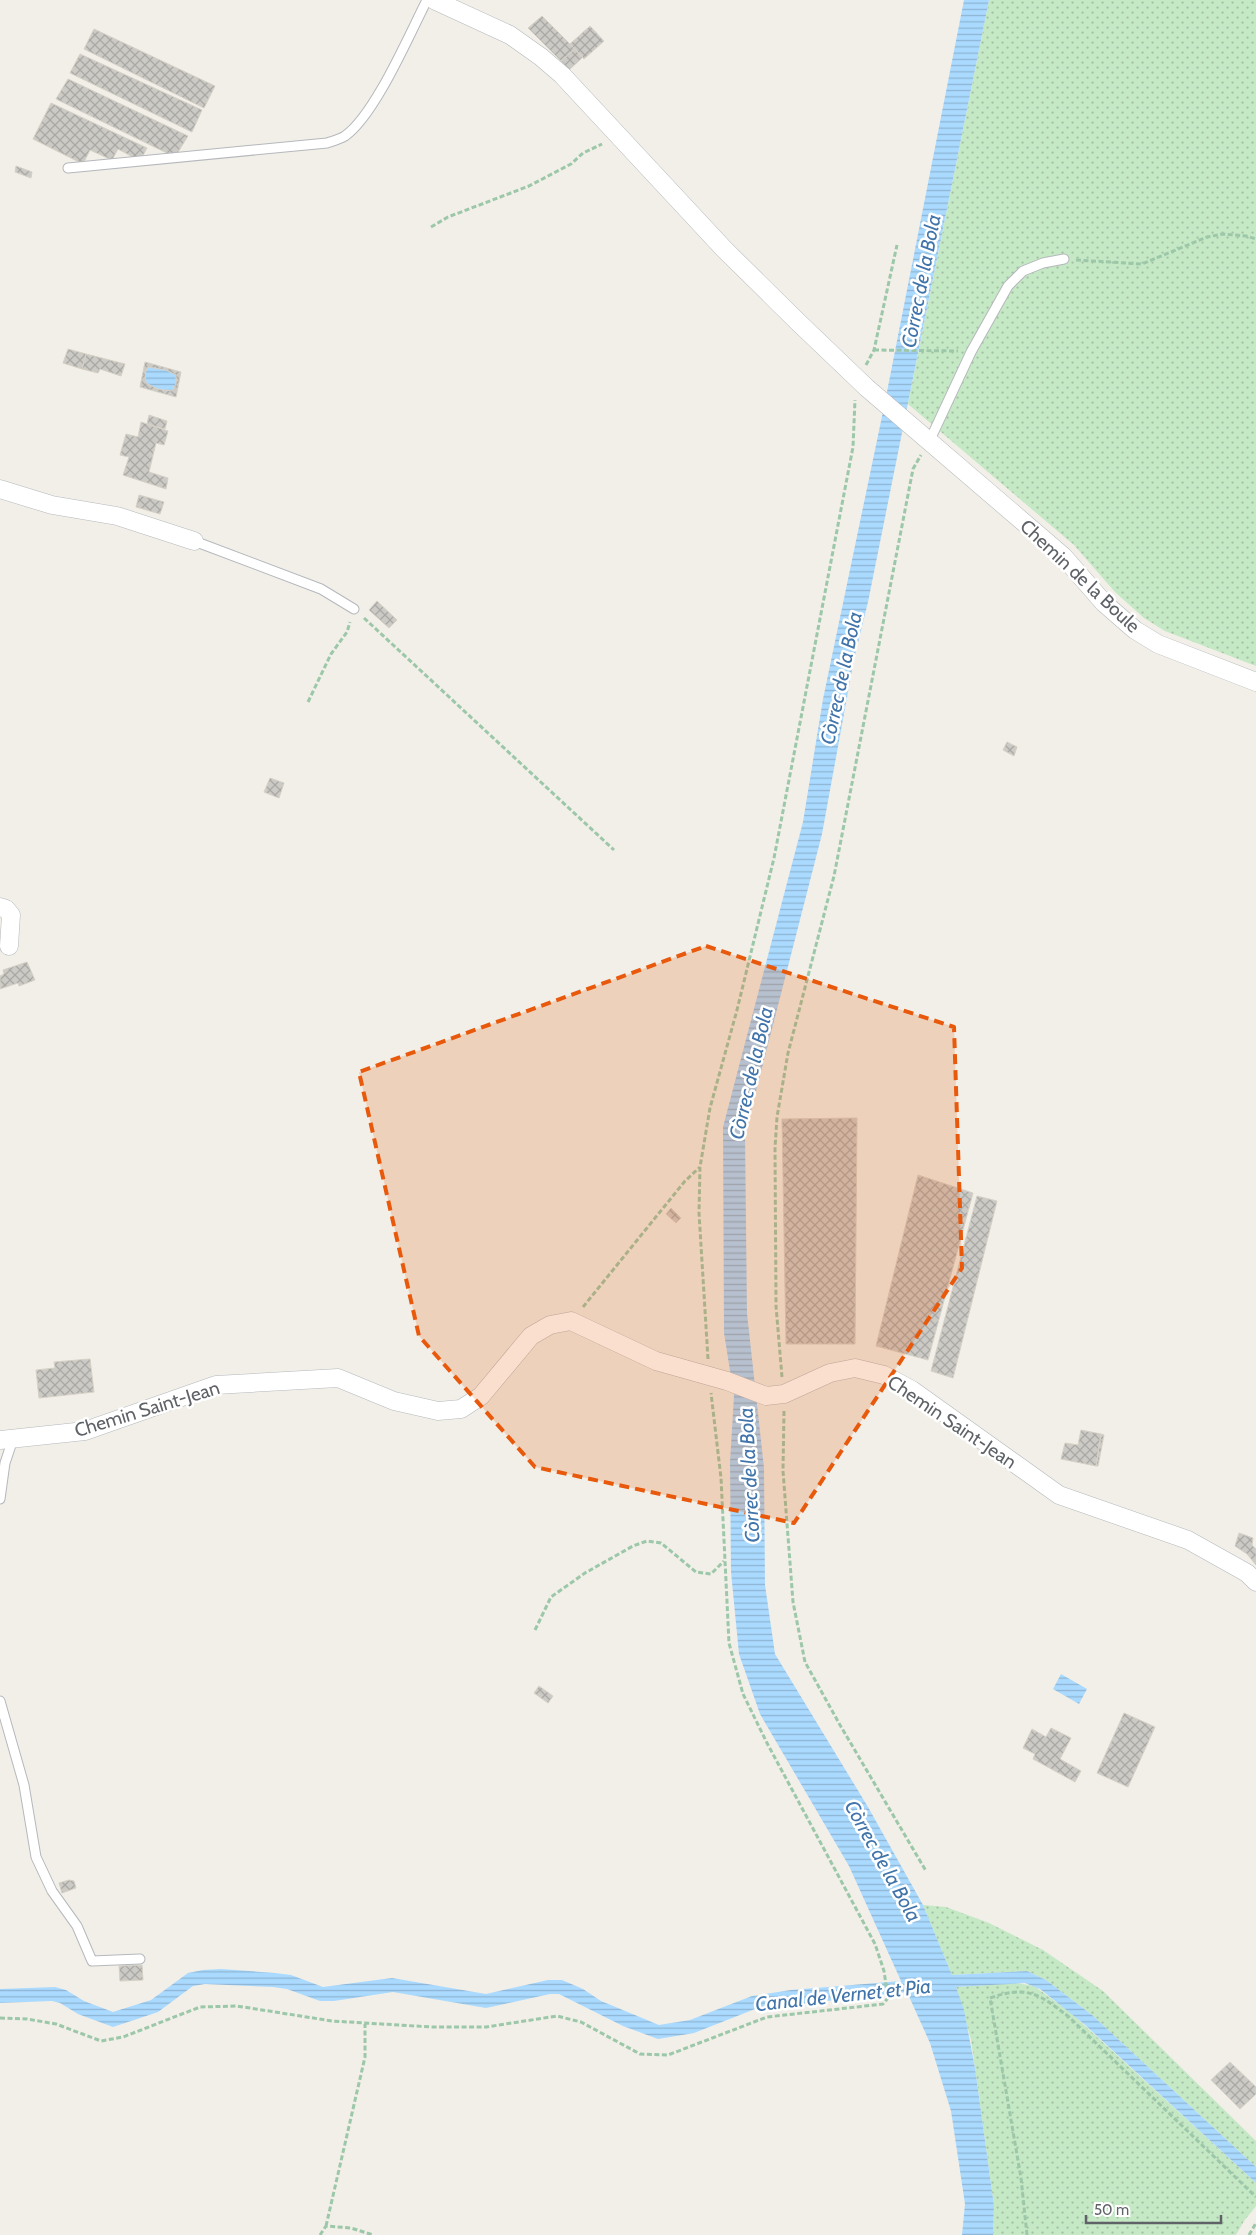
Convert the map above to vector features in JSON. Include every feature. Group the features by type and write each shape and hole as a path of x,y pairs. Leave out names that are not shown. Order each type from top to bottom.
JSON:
{"street":[{"name":"Chemin de la Boule","path":"434,0 510,35 562,75 724,249 863,384 1063,556 1104,603 1135,630 1158,644 1256,682"},
{"path":"0,489 52,505 117,516 194,541"},
{"path":"0,907 6,909 11,915 9,946"},
{"name":"Chemin Saint-Jean","path":"6,1439 85,1431 216,1385 338,1378 394,1402 438,1411 461,1409 480,1396 531,1336 550,1325 571,1321 656,1361 727,1381 766,1396 784,1394 830,1373 855,1368 884,1375 912,1390 1059,1495 1188,1540 1247,1573 1256,1582"}],"lane":[{"path":"68,168 327,143 344,137 360,123 389,76 427,0"},
{"path":"926,440 971,352 1008,286 1023,271 1043,263 1064,259"},
{"path":"194,541 321,589 354,609"},
{"path":"0,1500 6,1439"},
{"path":"0,1701 24,1785 36,1857 52,1891 77,1926 92,1961 140,1959"}],"path":[{"path":"431,227 448,217 529,186 572,164 584,153 618,135"},
{"path":"1064,259 1142,264 1208,237 1223,234 1256,239"},
{"path":"0,2018 27,2019 56,2024 101,2041 123,2037 200,2007 236,2006 332,2021 432,2028 486,2026 556,2016 581,2022 640,2054 668,2055 767,2017 883,2004 888,1998 884,1971 875,1944 767,1743 744,1694 729,1643 721,1478 709,1377 699,1213 700,1166 710,1108 737,1010 774,858 853,446 856,391 863,384 874,350 897,245"},
{"path":"874,350 971,352"},
{"path":"926,440 913,468 834,876 788,1054 777,1117 775,1148 776,1306 784,1394 783,1471 793,1602 806,1662 840,1725 926,1871"},
{"path":"308,702 331,654 347,632 354,609 614,850"},
{"path":"571,1321 685,1181 700,1166"},
{"path":"535,1630 551,1597 585,1573 633,1546 647,1541 661,1543 696,1572 712,1574 725,1561"},
{"path":"1027,2235 1021,2178 990,1998 1003,1993 1028,1991 1045,1998 1069,2017 1256,2197"},
{"path":"320,2235 326,2226 365,2057 365,2024"},
{"path":"1249,2235 1256,2223"},
{"path":"326,2226 351,2228 373,2235"}],"highlighted area":[{"path":"706,946 954,1027 962,1268 794,1523 535,1467 419,1336 359,1072"}],"green space":[{"path":"989,0 1256,0 1256,666 1165,631 1144,618 1115,592 1074,545 908,404"},
{"path":"923,1905 946,1907 989,1923 1043,1950 1103,1991 1256,2141 1256,2167 1092,2015 1046,1980 1027,1971 952,1975"},
{"path":"1016,1983 1034,1986 1071,2013 1256,2183 1256,2206 1236,2235 993,2235 994,2206 971,2040 956,1987"}],"water":[{"path":"964,0 989,0 868,602 854,659 822,834 745,1134 747,1313 764,1468 765,1585 775,1654 868,1807 923,1905 952,1975 1027,1971 1046,1980 1092,2015 1256,2167 1256,2183 1084,2024 1040,1989 1025,1983 956,1987 964,2010 975,2068 994,2206 993,2235 962,2235 965,2204 951,2111 930,2043 907,1992 755,2009 694,2033 658,2039 623,2026 559,1994 550,1994 486,2008 393,1992 334,2001 320,2001 287,1989 205,1984 193,1986 158,2012 113,2027 78,2014 60,2003 52,2001 0,2003 0,1989 55,1987 66,1990 84,2001 113,2012 151,2000 188,1973 221,1969 291,1975 323,1987 392,1978 486,1994 548,1980 562,1980 583,1989 601,2001 659,2025 690,2020 752,1996 791,1990 901,1981 849,1866 760,1714 739,1654 731,1572 730,1462 734,1396 724,1333 723,1127 803,822 823,699 885,402"},
{"path":"148,367 166,370 176,375 176,384 172,391 158,389 146,383 145,373"},
{"path":"1061,1674 1087,1689 1079,1704 1053,1689"}],"building":[{"path":"542,16 575,49 561,61 528,28"},
{"path":"590,26 604,41 584,59 570,44"},
{"path":"94,29 215,86 204,108 84,49"},
{"path":"575,49 583,57 569,70 561,61"},
{"path":"80,54 202,110 192,132 70,73"},
{"path":"68,79 188,136 175,157 56,99"},
{"path":"51,103 147,148 140,161 118,149 112,160 90,150 83,164 33,139"},
{"path":"16,166 32,172 31,178 15,172"},
{"path":"68,349 86,354 82,369 63,363"},
{"path":"86,354 125,364 121,376 100,369 98,373 82,369"},
{"path":"145,362 181,372 176,397 140,387","holes":["148,367 166,370 176,375 176,384 172,391 158,389 146,383 145,373"]},
{"path":"149,415 167,421 165,429 147,424"},
{"path":"141,422 168,431 164,445 156,443 149,472 168,478 166,489 123,475 129,457 120,455 126,434 138,437"},
{"path":"139,495 164,502 160,514 136,507"},
{"path":"377,601 397,620 389,628 369,610"},
{"path":"1007,742 1017,747 1014,756 1003,750"},
{"path":"270,778 284,783 279,798 264,792"},
{"path":"27,962 35,980 19,986 18,983 0,989 0,976 4,974 3,970"},
{"path":"857,1118 855,1344 786,1344 782,1119"},
{"path":"918,1175 973,1193 928,1360 876,1346"},
{"path":"977,1196 997,1201 953,1378 931,1371"},
{"path":"671,1208 681,1218 676,1223 666,1214"},
{"path":"90,1359 94,1392 39,1398 36,1370 55,1368 54,1362"},
{"path":"1081,1430 1101,1434 1096,1466 1061,1459 1065,1443 1078,1445"},
{"path":"1101,1434 1104,1435 1098,1466 1096,1466"},
{"path":"1239,1533 1253,1538 1252,1545 1256,1549 1256,1565 1247,1554 1235,1546"},
{"path":"539,1686 553,1696 548,1703 534,1693"},
{"path":"1124,1713 1155,1727 1128,1787 1097,1773"},
{"path":"1051,1728 1071,1738 1060,1759 1081,1771 1075,1782 1033,1759 1035,1754 1023,1748 1032,1729 1046,1737"},
{"path":"69,1880 74,1881 76,1888 62,1893 59,1883"},
{"path":"142,1965 143,1980 120,1981 119,1966"},
{"path":"1230,2062 1256,2087 1256,2094 1240,2109 1211,2080"}],"water label":[{"name":"Còrrec de la Bola","path":"921,281"},
{"name":"Còrrec de la Bola","path":"841,678"},
{"name":"Còrrec de la Bola","path":"751,1073"},
{"name":"Còrrec de la Bola","path":"749,1475"},
{"name":"Còrrec de la Bola","path":"883,1861"},
{"name":"Canal de Vernet et Pia","path":"843,1995"}]}
